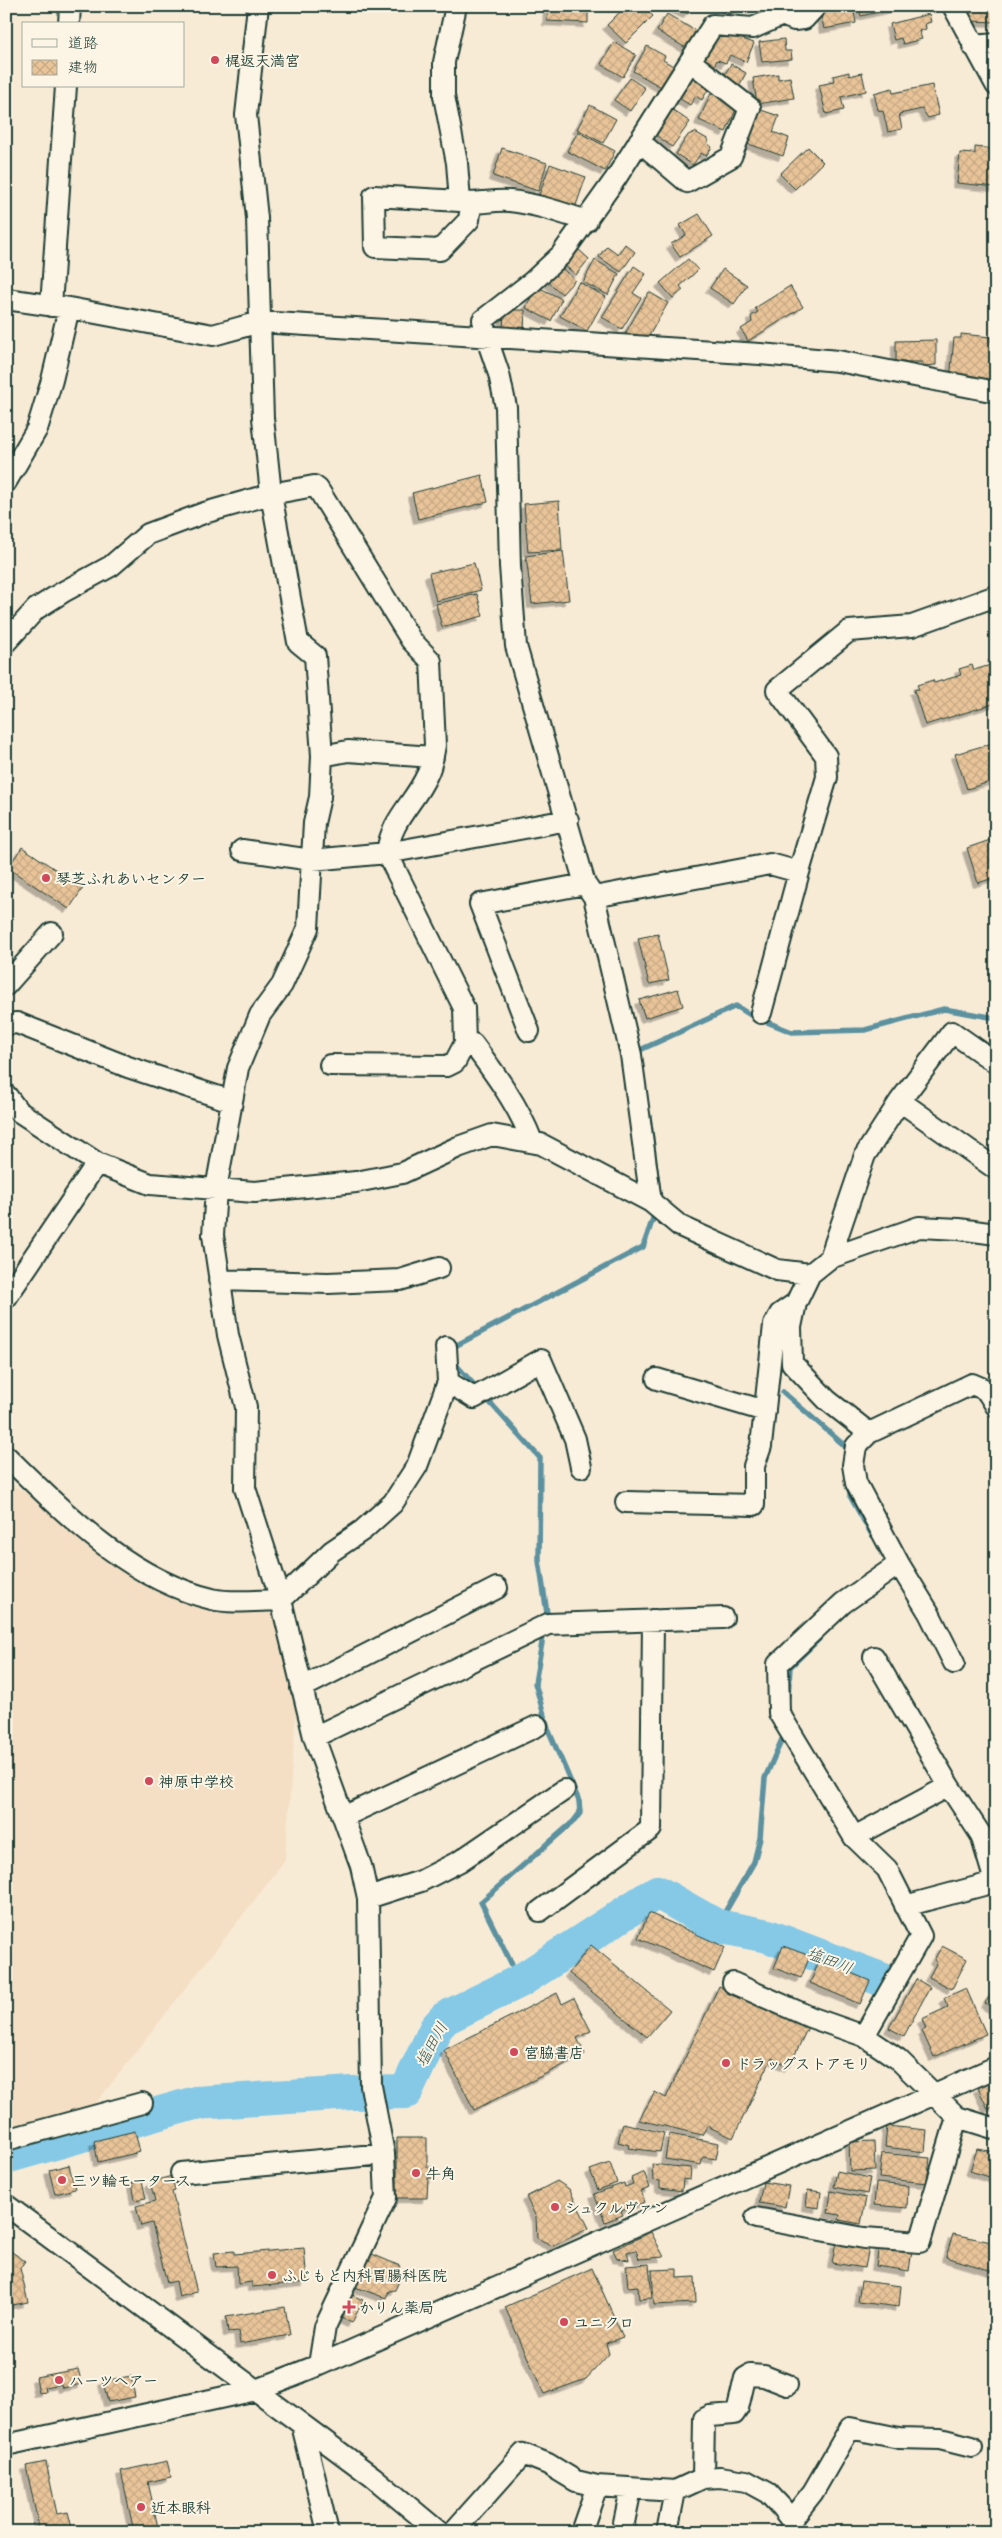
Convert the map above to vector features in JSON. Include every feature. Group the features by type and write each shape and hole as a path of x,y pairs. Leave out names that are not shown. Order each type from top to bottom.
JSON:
{"street":[{"path":"70,6 70,22"},
{"path":"258,6 246,115 257,218 263,418 271,494 298,642 315,656 322,756 320,797 314,823 308,928 282,985 260,1015 238,1068 230,1101 216,1189 213,1235 228,1335 246,1407 245,1488 280,1600 314,1738 361,1866 368,1898 372,2092 384,2154 386,2198 325,2327 320,2365"},
{"path":"456,6 444,62 444,96 465,203 469,220 440,250 375,247 374,196 465,203 490,200 511,201 547,208 587,221"},
{"path":"652,1202 631,1055 589,890 516,646 510,566 506,407 499,374 486,336 483,320 532,282 561,255 587,221 713,25 753,28 782,15 794,20 804,19 816,6"},
{"path":"954,6 973,46 996,85"},
{"path":"973,46 996,44"},
{"path":"639,141 687,182 731,157 750,108 690,61"},
{"path":"6,482 37,429 52,380 60,307 66,88"},
{"path":"6,299 213,335 260,322 838,361 996,392"},
{"path":"6,642 36,610 63,592 111,566 148,534 204,513 271,494 314,486 318,489 411,640 431,661 435,745 433,757 427,775 389,835 388,853 464,1008 465,1043 455,1062 447,1066 330,1065"},
{"path":"761,1013 827,777 826,756 777,690 849,631 912,626 996,596"},
{"path":"322,756 348,751 433,757"},
{"path":"242,850 312,860 388,853 568,820"},
{"path":"529,1031 480,904 770,864 799,872"},
{"path":"6,985 52,933"},
{"path":"6,1024 17,1023 128,1067 230,1101"},
{"path":"830,1258 865,1155 900,1101 952,1032 996,1063"},
{"path":"465,1043 473,1044 503,1084 524,1120 532,1141"},
{"path":"6,1095 18,1110 97,1163 150,1184 255,1192 356,1182 402,1173 458,1147 492,1135 532,1141 542,1144 652,1202 680,1226 777,1270 810,1274"},
{"path":"900,1101 996,1169"},
{"path":"6,1298 97,1163"},
{"path":"869,1433 827,1400 792,1363 791,1327 796,1303 810,1274 830,1258 919,1227 959,1229 996,1234"},
{"path":"219,1280 328,1284 391,1280 439,1268"},
{"path":"626,1502 754,1505 754,1466 761,1446 774,1325 780,1314 796,1303"},
{"path":"6,1456 85,1530 131,1566 156,1580 214,1600 280,1600 332,1551 363,1530 393,1503 417,1466 448,1382 446,1347"},
{"path":"448,1382 474,1398 541,1360 575,1439 581,1467"},
{"path":"657,1379 765,1411"},
{"path":"954,1663 929,1613 899,1564 856,1483 853,1466 856,1446 869,1433 972,1384 986,1390 996,1406"},
{"path":"864,2036 920,1936 887,1868 854,1837 779,1713 778,1664 843,1603 899,1564"},
{"path":"301,1688 496,1588"},
{"path":"314,1738 548,1624 723,1618"},
{"path":"540,1911 651,1828 653,1620"},
{"path":"874,1657 949,1786 980,1835 995,1883 905,1906"},
{"path":"342,1817 537,1726"},
{"path":"854,1837 949,1786"},
{"path":"368,1898 421,1881 460,1861 564,1790"},
{"path":"733,1983 810,2017 864,2036 898,2059 957,2117 996,2129"},
{"path":"6,2445 256,2390 320,2365 996,2066"},
{"path":"6,2140 142,2103"},
{"path":"756,2218 801,2219 864,2238 920,2242 957,2117"},
{"path":"181,2172 384,2154"},
{"path":"6,2204 373,2477 439,2532"},
{"path":"703,2478 704,2419 710,2416 734,2414 738,2408 745,2378 750,2375 764,2376 787,2385"},
{"path":"302,2425 328,2532"},
{"path":"453,2532 523,2454 548,2464 576,2481 597,2486 675,2491 703,2478 720,2477 746,2481 768,2494 791,2526 850,2428 899,2438 940,2439 972,2446"},
{"path":"581,2532 597,2486"},
{"path":"622,2532 631,2489"},
{"path":"666,2532 675,2491"}],"shaded area":[{"name":"神原中学校","path":"6,1482 42,1500 97,1553 156,1589 210,1606 277,1614 297,1701 285,1861 90,2111 6,2133"}],"building":[{"path":"565,6 588,6 588,23 547,21 548,8 564,8"},
{"path":"626,6 643,6 653,16 626,43 607,25"},
{"path":"668,6 692,6 688,14"},
{"path":"725,6 749,6 728,14"},
{"path":"833,6 853,6 856,23 824,29 820,10 833,8"},
{"path":"859,6 905,6 861,16"},
{"path":"964,6 996,6 996,22 970,21 970,13 963,13"},
{"path":"667,14 696,31 686,48 657,31"},
{"path":"929,14 931,22 925,24 926,29 919,31 922,39 903,44 901,38 894,40 890,24"},
{"path":"719,31 754,43 746,62 730,55 726,63 717,60 713,68 701,62"},
{"path":"784,39 785,51 791,51 792,59 762,62 759,42"},
{"path":"614,42 636,55 623,77 601,64"},
{"path":"647,46 665,56 663,60 675,67 663,88 633,71"},
{"path":"731,64 746,73 738,88 722,79"},
{"path":"849,72 849,76 862,73 866,91 841,97 844,110 826,114 819,85 834,82 833,76"},
{"path":"687,73 701,82 712,83 702,100 696,96 690,105 674,95"},
{"path":"778,74 778,79 790,77 794,98 757,104 753,78"},
{"path":"630,78 645,88 630,111 614,100"},
{"path":"932,85 939,115 928,118 922,109 899,114 902,129 888,132 883,111 878,110 874,93 892,88 893,93"},
{"path":"711,93 738,105 726,132 699,120"},
{"path":"590,105 616,119 603,143 577,129"},
{"path":"670,108 690,122 672,147 652,132"},
{"path":"755,108 779,116 773,132 789,138 783,156 743,142"},
{"path":"578,132 615,151 605,171 567,151"},
{"path":"695,132 709,140 707,143 712,147 706,156 701,153 693,165 676,154 688,135"},
{"path":"808,147 823,162 795,189 780,174"},
{"path":"975,147 996,149 996,187 957,183 960,153 975,154"},
{"path":"502,148 547,163 538,191 493,176"},
{"path":"550,164 586,177 575,208 539,195"},
{"path":"699,214 713,236 680,257 671,244 686,235 680,225"},
{"path":"625,244 635,252 621,272 599,257 607,246 618,254"},
{"path":"577,248 589,259 576,275 563,264"},
{"path":"688,259 698,270 680,286 683,290 673,298 660,283"},
{"path":"595,260 619,274 608,295 583,282"},
{"path":"558,265 575,280 562,294 545,279"},
{"path":"634,266 646,274 633,293 641,298 622,329 602,317"},
{"path":"723,269 747,285 734,304 710,288"},
{"path":"579,282 606,297 587,331 560,316"},
{"path":"536,286 562,299 551,321 526,308"},
{"path":"790,286 803,307 748,341 741,329 752,322 751,316 758,312 755,308"},
{"path":"649,292 668,303 646,341 635,334 631,338 625,334"},
{"path":"504,310 525,310 524,332 503,331"},
{"path":"961,334 991,337 991,342 996,342 996,384 950,380 954,338 961,338"},
{"path":"936,340 936,365 922,366 923,362 896,362 896,341"},
{"path":"482,475 488,502 418,519 412,493"},
{"path":"559,501 562,550 528,552 524,504"},
{"path":"563,551 569,600 532,604 526,556"},
{"path":"474,563 481,590 436,601 429,573"},
{"path":"477,594 483,616 442,627 436,604"},
{"path":"996,655 996,703 925,725 914,690 919,689 917,685 933,680 934,683 961,675 959,669 972,665 974,670 994,664 992,656"},
{"path":"996,742 996,780 967,789 955,754"},
{"path":"996,838 996,877 978,883 967,848"},
{"name":"琴芝ふれあいセンター","path":"22,847 83,888 69,909 8,868"},
{"path":"658,934 669,980 649,984 638,938"},
{"path":"678,989 683,1006 645,1018 639,1000"},
{"path":"649,1913 725,1947 714,1972 638,1938"},
{"path":"591,1945 670,2010 647,2037 569,1973"},
{"path":"783,1946 810,1956 801,1978 774,1968"},
{"path":"942,1946 967,1959 952,1989 929,1977 937,1962 934,1960"},
{"path":"820,1960 870,1981 860,2004 810,1983"},
{"path":"916,1979 930,1987 904,2036 889,2028"},
{"name":"ドラッグストアモリ","path":"719,1986 786,2018 787,2015 809,2025 789,2067 772,2058 733,2138 707,2126 702,2135 639,2120 655,2092 666,2098"},
{"path":"966,1988 986,2034 934,2057 922,2031 926,2029 922,2019 948,2007 944,1998"},
{"path":"996,1988 996,2006 994,2009 985,2003"},
{"name":"宮脇書店","path":"557,1993 562,2004 574,1998 591,2031 577,2038 585,2054 474,2110 444,2050"},
{"path":"996,2080 996,2106 988,2109 978,2088"},
{"path":"623,2123 664,2133 660,2152 628,2148 629,2145 618,2142"},
{"path":"887,2126 927,2130 925,2152 885,2147"},
{"path":"135,2131 140,2152 98,2162 94,2141"},
{"path":"669,2134 719,2143 716,2159 703,2157 701,2165 665,2159"},
{"name":"牛角","path":"397,2138 427,2138 427,2167 434,2167 434,2178 428,2178 427,2198 397,2198"},
{"path":"874,2141 875,2170 850,2171 849,2142"},
{"path":"977,2149 996,2152 996,2179 970,2171"},
{"path":"882,2153 930,2158 927,2183 879,2178"},
{"path":"610,2163 617,2183 598,2190 590,2170"},
{"path":"652,2164 691,2168 690,2180 683,2179 682,2191 660,2188 660,2181 653,2180"},
{"name":"三ツ輪モータース","path":"69,2165 75,2189 55,2194 49,2170"},
{"path":"837,2171 870,2178 867,2194 834,2187"},
{"path":"644,2172 650,2188 641,2191 645,2202 621,2211 623,2215 605,2222 594,2194 624,2183 625,2187 633,2184 631,2178"},
{"path":"172,2176 175,2191 172,2192 197,2292 179,2297 176,2281 167,2283 152,2223 141,2226 136,2206 155,2201 150,2182"},
{"path":"142,2181 146,2198 135,2200 132,2183"},
{"name":"シュクルヴァン","path":"557,2181 569,2189 589,2228 553,2246 537,2238 536,2217 526,2197"},
{"path":"763,2182 789,2186 785,2207 759,2203"},
{"path":"876,2183 908,2186 907,2208 874,2205"},
{"path":"808,2190 821,2192 819,2208 806,2206"},
{"path":"831,2191 866,2198 861,2224 839,2220 840,2215 828,2213"},
{"path":"651,2232 664,2257 639,2259 636,2250 627,2252 629,2260 617,2258 613,2250"},
{"path":"953,2234 996,2243 996,2272 946,2257"},
{"path":"836,2242 869,2247 865,2268 832,2263"},
{"path":"879,2245 912,2250 909,2271 876,2266"},
{"path":"6,2248 25,2261 20,2268 28,2302 13,2305 6,2268"},
{"name":"ふじもと内科胃腸科医院","path":"304,2248 307,2282 252,2287 252,2282 238,2284 237,2266 216,2267 214,2253 234,2251 234,2254"},
{"path":"372,2254 400,2266 395,2277 400,2279 395,2290 389,2291 386,2298 355,2287"},
{"path":"649,2264 652,2298 639,2299 638,2286 628,2287 626,2266"},
{"name":"ユニクロ","path":"592,2268 623,2337 606,2343 609,2354 586,2379 544,2394 505,2307"},
{"path":"677,2269 677,2278 695,2277 696,2303 654,2305 652,2270"},
{"path":"861,2281 901,2286 899,2307 858,2302"},
{"name":"かりん薬局","path":"346,2292 363,2300 352,2323 335,2315"},
{"path":"285,2307 290,2335 240,2344 238,2331 228,2332 226,2317"},
{"name":"ハーツヘアー","path":"78,2369 82,2384 63,2388 62,2384 45,2387 46,2392 39,2393 36,2377"},
{"path":"131,2376 135,2397 108,2402 103,2381"},
{"name":"近本眼科","path":"167,2461 171,2477 148,2482 159,2532 134,2532 121,2471"},
{"path":"46,2462 57,2514 68,2512 73,2532 40,2532 26,2466"}],"waterway":[{"path":"640,1055 640,1050 736,1006 752,1016 792,1032 865,1030 944,1009 996,1018"},
{"path":"649,1116 659,1194"},
{"path":"454,1351 455,1346 643,1247 656,1210"},
{"path":"454,1359 458,1367 540,1458 539,1561 547,1613 546,1622"},
{"path":"783,1392 845,1446 847,1453"},
{"path":"850,1487 850,1496 872,1535"},
{"path":"520,1981 481,1902 574,1821 580,1813 579,1801 548,1729 535,1683 544,1631"},
{"path":"788,1697 790,1667 819,1639"},
{"path":"717,1926 754,1862 760,1838 765,1778 783,1737"},
{"name":"塩田川","path":"6,2157 195,2103 352,2093 406,2092 436,2028 445,2018 520,1981 657,1892 717,1926 768,1936 883,1980"}],"place":[{"name":"梶返天満宮","path":"215,60"},
{"name":"琴芝ふれあいセンター","path":"46,878"},
{"name":"神原中学校","path":"149,1781"},
{"name":"宮脇書店","path":"514,2052"},
{"name":"ドラッグストアモリ","path":"726,2063"},
{"name":"牛角","path":"416,2173"},
{"name":"三ツ輪モータース","path":"62,2180"},
{"name":"シュクルヴァン","path":"555,2207"},
{"name":"ふじもと内科胃腸科医院","path":"272,2275"},
{"name":"かりん薬局","path":"349,2307"},
{"name":"ユニクロ","path":"564,2322"},
{"name":"ハーツヘアー","path":"59,2380"},
{"name":"近本眼科","path":"141,2507"}]}
